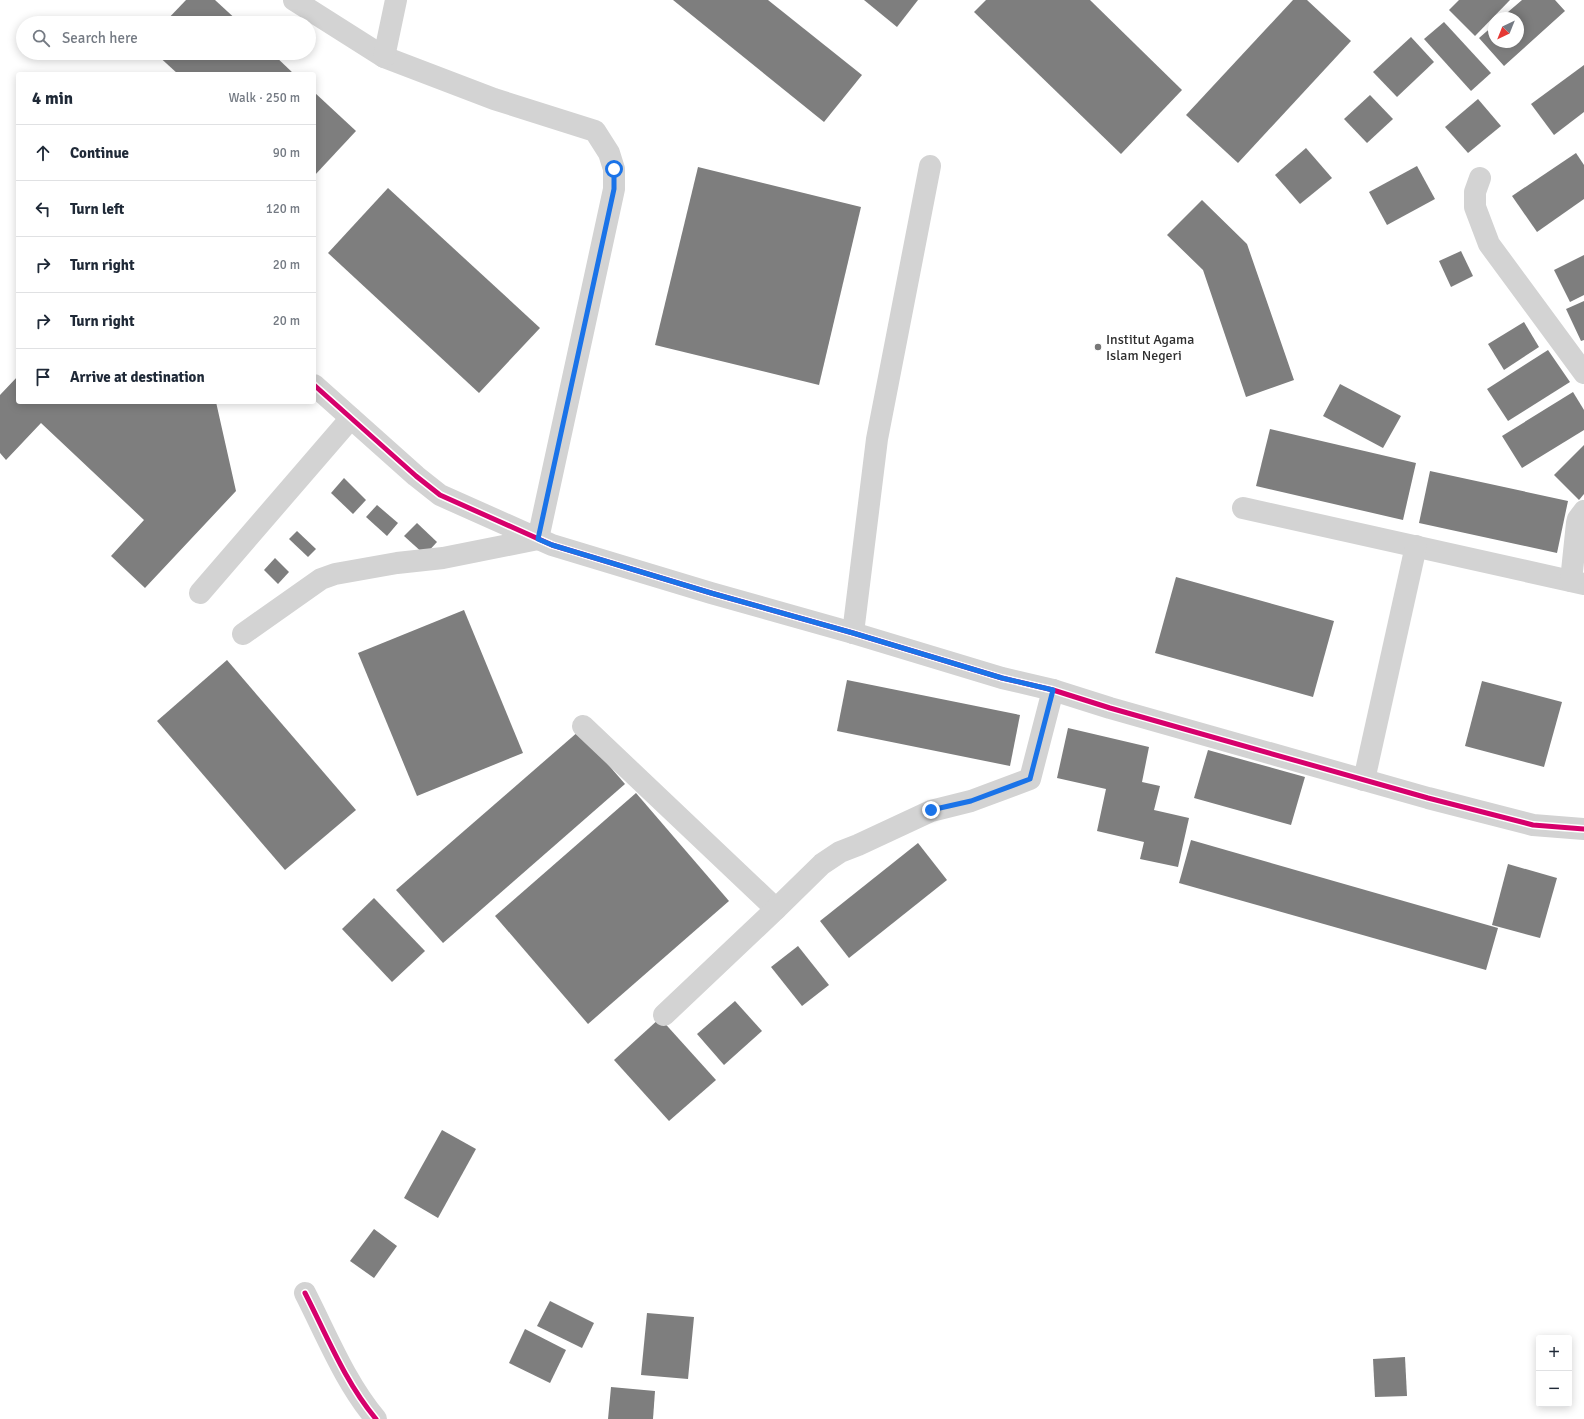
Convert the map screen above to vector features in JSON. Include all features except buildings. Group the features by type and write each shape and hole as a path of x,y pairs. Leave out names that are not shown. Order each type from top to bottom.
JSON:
{"street":[{"path":"294,0 384,57 494,99 595,131 609,153 614,169 614,189 538,539"},
{"path":"384,57 396,0"},
{"path":"853,633 876,438 930,166"},
{"path":"1480,178 1475,192 1475,207 1489,244 1584,373"},
{"path":"316,387 416,476 440,495 552,545 1002,678 1053,690 1110,708 1443,802 1533,825 1584,829"},
{"path":"200,593 351,418"},
{"path":"1243,508 1577,582 1577,523 1584,511"},
{"path":"243,634 321,579 335,574 397,563 443,558 538,539"},
{"path":"1364,780 1416,546"},
{"path":"664,1015 822,864 840,852 931,810 971,801 1030,779 1053,690"},
{"path":"582,726 776,909"},
{"path":"305,1293 348,1380 362,1402 376,1419"}],"cycle path":[{"path":"316,387 416,476 440,495 552,545 1002,678 1053,690 1110,708 1428,798 1533,825 1584,829"},
{"path":"305,1293 355,1390 376,1419"}],"place":[{"name":"Institut Agama Islam Negeri","path":"1098,347"}],"route":[{"path":"614,169 614,189 538,539 552,545 711,593 853,633 1002,678 1053,690 1030,779 971,801 931,810"}]}
